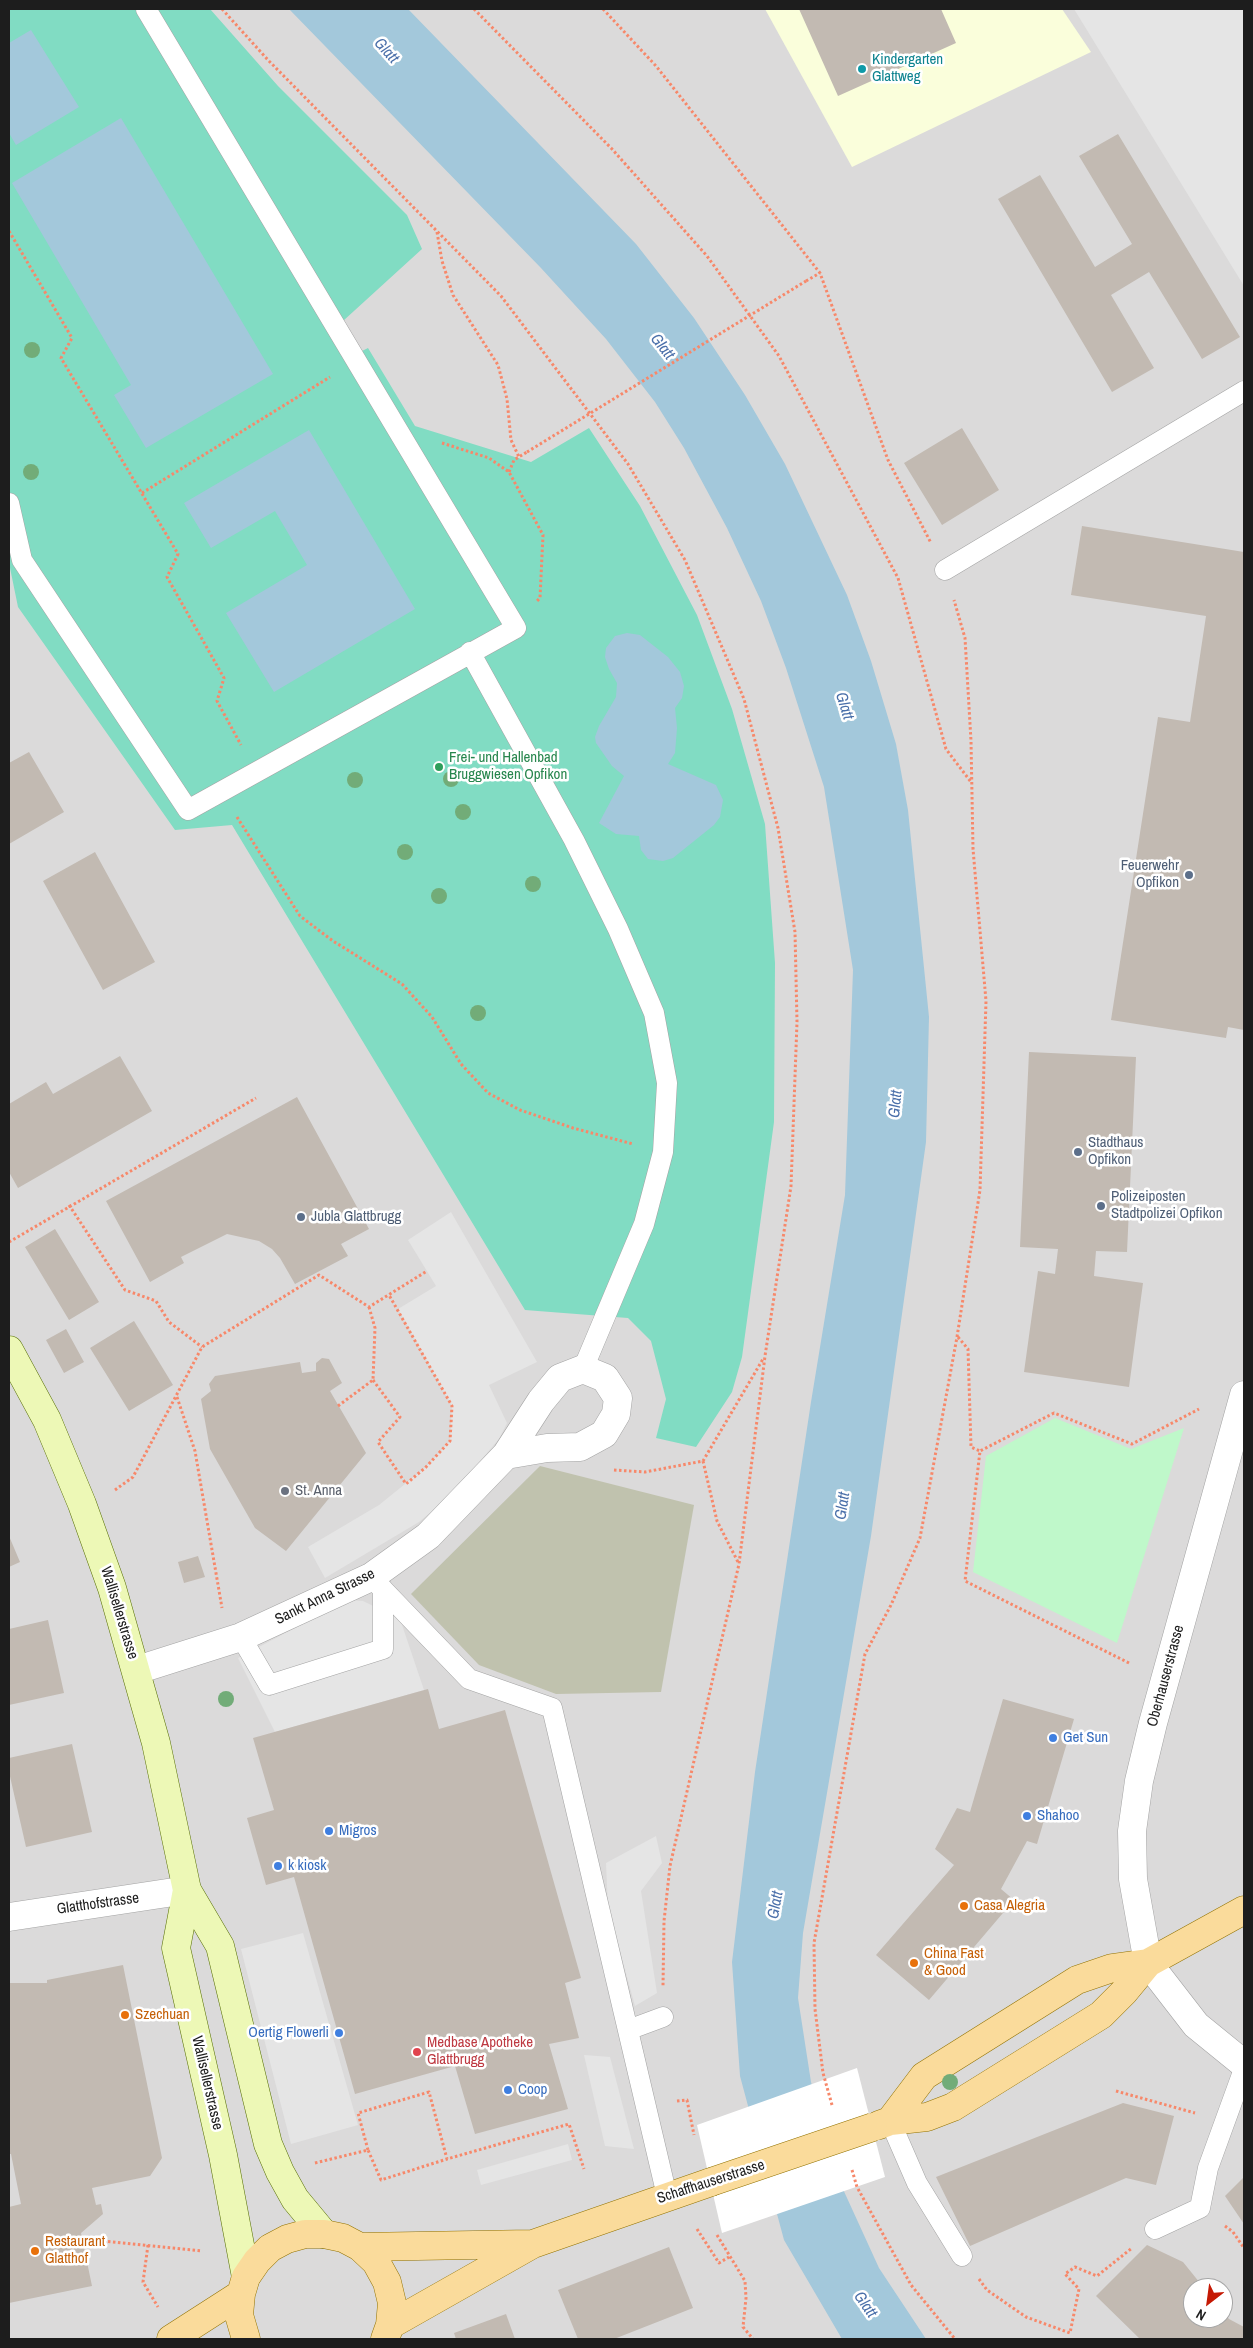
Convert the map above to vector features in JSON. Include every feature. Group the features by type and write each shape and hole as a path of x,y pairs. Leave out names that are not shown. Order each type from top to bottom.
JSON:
{"main road":[{"name":"Wallisellerstrasse","path":"9,1350 47,1420 82,1504 112,1588 137,1670 156,1743 187,1890 220,1946 268,2144 295,2200 324,2234"},
{"name":"Wallisellerstrasse","path":"187,1890 176,1948 223,2155 244,2285"},
{"name":"Schaffhauserstrasse","path":"881,2124 924,2076 1078,1980 1112,1968 1148,1963 1244,1910"},
{"name":"Schaffhauserstrasse","path":"388,2332 533,2244 881,2124 927,2117 953,2107 1101,2015 1124,1992 1148,1963"},
{"name":"Schaffhauserstrasse","path":"171,2339 244,2285 256,2261 270,2248 287,2238 305,2234 324,2234 343,2238 360,2247 376,2262 387,2282 392,2303 388,2332"},
{"name":"Schaffhauserstrasse","path":"360,2247 533,2244"},
{"path":"244,2285 240,2315 246,2339"}],"street":[{"path":"506,1455 546,1448 580,1447 604,1434 616,1414 618,1398 605,1378 583,1369"},
{"name":"Sankt Anna Strasse","path":"137,1670 241,1637 377,1583 428,1536 506,1455 541,1401 560,1378 583,1369"},
{"name":"Oberhauserstrasse","path":"1148,1963 1133,1879 1132,1831 1139,1781 1244,1395"},
{"name":"Glatthofstrasse","path":"9,1917 187,1890"},
{"path":"1148,1963 1196,2025 1244,2064"}],"lane":[{"path":"9,503 22,560 188,810 516,628 146,9"},
{"path":"945,570 1244,392"},
{"path":"470,652 574,840 618,929 654,1013 667,1083 663,1152 644,1224 583,1369"},
{"path":"241,1637 269,1685 383,1649 377,1583"},
{"path":"377,1583 469,1679 552,1708 668,2196"},
{"path":"628,2030 663,2017"},
{"path":"1155,2229 1200,2208 1208,2168 1244,2069"},
{"path":"881,2124 962,2256"}],"path":[{"path":"474,9 612,149 707,256 778,356 898,578 946,749 971,782"},
{"path":"603,9 656,66 820,273 888,460 945,570 965,638 973,849 986,1001 980,1190 957,1337 920,1538 891,1605 865,1654 814,1943 817,2027 823,2073 834,2111"},
{"path":"9,231 72,338 61,358 178,554 167,577 224,678 217,701 256,772"},
{"path":"437,231 442,261 453,295 498,365 507,399 511,440 519,457"},
{"path":"509,472 514,460 820,273"},
{"path":"142,493 356,361"},
{"path":"405,442 428,439 489,458 509,472 542,535 540,598 516,628"},
{"path":"221,791 300,916 333,941 402,984 432,1018 461,1064 488,1094 520,1110 573,1128 663,1152"},
{"path":"9,1242 69,1205 256,1098"},
{"path":"69,1205 125,1290 156,1301 169,1322 202,1347"},
{"path":"369,1307 427,1271"},
{"path":"115,1490 133,1478 202,1347 319,1275 369,1307 375,1328 373,1380 400,1417 378,1442 406,1484 426,1467 450,1441 452,1406 389,1295"},
{"path":"957,1337 968,1349 971,1447 980,1452"},
{"path":"739,1564 718,1521 703,1461 765,1356"},
{"path":"338,1406 373,1380"},
{"path":"176,1396 195,1451 223,1615"},
{"path":"980,1452 1054,1413 1132,1444 1199,1409"},
{"path":"580,1447 604,1469 645,1472 703,1461"},
{"path":"980,1452 965,1581 1129,1663"},
{"path":"1116,2091 1225,2122"},
{"path":"447,2159 429,2092 358,2113 368,2150 381,2180 569,2124 584,2169"},
{"path":"675,2102 687,2100 694,2136"},
{"path":"308,2165 368,2150"},
{"path":"851,2168 857,2187 911,2285 955,2339"},
{"path":"962,2256 987,2290 1026,2317 1070,2333 1079,2289 1065,2274 1075,2267 1097,2276 1155,2229"},
{"path":"697,2230 719,2262 729,2256"},
{"path":"717,2234 745,2281 746,2298 743,2326 752,2339"},
{"path":"102,2241 202,2251"},
{"path":"148,2245 143,2282 159,2310"}],"shaded area":[{"path":"9,9 1244,9 1244,2339 9,2339"},
{"path":"765,9 1062,9 1091,52 852,167"},
{"path":"1074,9 1244,9 1244,286"},
{"path":"451,1212 537,1362 489,1385 507,1423 499,1439 449,1497 419,1522 325,1578 308,1547 379,1505 426,1467 450,1441 452,1406 398,1309 436,1286 408,1240"},
{"path":"540,1466 694,1505 661,1692 556,1694 479,1665 411,1594"},
{"path":"348,1600 363,1601 400,1619 424,1690 275,1732 238,1658"},
{"path":"656,1836 662,1863 641,1891 657,1993 635,2006 608,1908 606,1863"},
{"path":"303,1933 358,2125 291,2144 241,1949"},
{"path":"584,2055 610,2057 634,2149 605,2146"},
{"path":"568,2144 572,2160 481,2185 477,2170"}],"green space":[{"name":"Frei- und Hallenbad Bruggwiesen Opfikon","path":"9,9 210,9 278,86 407,215 422,249 343,321 362,351 368,348 415,426 531,462 589,428 640,506 697,615 732,709 765,824 775,963 774,1122 742,1357 732,1392 696,1447 656,1438 666,1399 651,1341 628,1318 525,1310 232,825 175,830 18,607 9,563"},
{"path":"1055,1418 1131,1449 1184,1428 1117,1643 973,1572 986,1456"}],"water":[{"name":"Glatt","path":"289,9 408,9 636,244 694,318 745,395 785,464 847,595 871,661 896,744 908,810 929,1017 926,1142 871,1536 803,1933 798,1998 811,2082 842,2187 879,2268 926,2339 842,2339 784,2240 740,2076 732,1962 755,1772 811,1402 845,1195 853,970 824,787 786,668 761,601 727,528 684,448 655,402 606,339 541,268"},
{"path":"31,30 79,107 16,145 9,133 9,43"},
{"path":"121,118 273,374 146,448 114,395 131,385 12,183"},
{"path":"309,430 415,609 274,692 226,613 307,565 275,511 211,548 184,503"},
{"path":"627,633 640,635 668,657 680,672 684,686 682,698 675,708 677,728 675,753 668,764 716,785 723,800 720,817 714,825 673,858 663,861 648,859 641,850 639,836 616,834 599,823 624,776 612,766 596,743 595,737 599,726 616,697 617,683 605,657 606,648 615,636"}],"pier":[{"path":"857,2068 885,2177 722,2233 697,2125"}],"building":[{"name":"Kindergarten Glattweg","path":"799,9 941,9 956,43 838,96"},
{"path":"1118,134 1240,337 1202,359 1149,272 1111,295 1154,368 1112,392 998,199 1040,175 1095,267 1132,244 1079,156"},
{"path":"962,428 999,490 942,525 904,463"},
{"name":"Feuerwehr Opfikon","path":"1082,526 1244,552 1244,1030 1228,1027 1226,1038 1111,1020 1158,717 1190,722 1206,616 1071,595"},
{"path":"29,752 64,812 9,844 9,763"},
{"path":"95,852 155,962 103,990 43,881"},
{"name":"Stadthaus Opfikon","path":"1029,1052 1136,1057 1127,1252 1096,1251 1094,1276 1143,1283 1129,1387 1024,1372 1038,1271 1055,1274 1058,1249 1020,1247"},
{"path":"120,1056 152,1111 18,1188 9,1172 9,1104 46,1082 53,1094"},
{"path":"297,1097 369,1229 341,1244 348,1256 295,1284 280,1258 272,1249 259,1241 227,1234 181,1257 184,1263 150,1282 106,1201"},
{"path":"55,1229 99,1302 69,1320 25,1247"},
{"path":"134,1321 173,1385 129,1411 90,1348"},
{"path":"66,1329 84,1362 64,1373 46,1340"},
{"name":"St. Anna","path":"322,1358 329,1359 342,1383 330,1391 366,1453 286,1551 255,1528 210,1449 201,1399 211,1391 209,1384 215,1376 300,1362 302,1373 316,1371 316,1363"},
{"path":"9,1536 20,1562 9,1567"},
{"path":"198,1556 205,1577 184,1583 178,1562"},
{"path":"48,1620 64,1693 9,1705 9,1629"},
{"path":"428,1689 439,1729 505,1710 581,1978 565,1983 579,2038 549,2044 568,2109 475,2134 455,2066 355,2094 294,1877 266,1885 247,1818 274,1810 253,1738"},
{"path":"1003,1699 1074,1719 1037,1844 1027,1841 1001,1889 1014,1900 929,2000 876,1955 954,1865 935,1849 957,1808 970,1812"},
{"path":"72,1744 92,1832 26,1847 9,1772 9,1758"},
{"path":"123,1965 162,2158 150,2176 92,2188 96,2205 101,2204 103,2214 81,2233 92,2286 9,2303 9,2207 21,2204 11,2154 9,2154 9,1983 47,1983 47,1980"},
{"path":"1123,2103 1174,2116 1156,2185 1126,2178 970,2246 936,2177"},
{"path":"1244,2177 1244,2224 1225,2196"},
{"path":"1147,2245 1183,2262 1196,2278 1183,2278 1183,2328 1233,2328 1233,2321 1244,2327 1244,2339 1140,2339 1096,2296"},
{"path":"669,2247 693,2308 614,2339 578,2339 558,2290"},
{"path":"506,2314 515,2339 456,2339 454,2333"}],"place":[{"name":"Kindergarten Glattweg","path":"862,69"},
{"name":"Frei- und Hallenbad Bruggwiesen Opfikon","path":"439,767"},
{"name":"Feuerwehr Opfikon","path":"1189,875"},
{"name":"Stadthaus Opfikon","path":"1078,1152"},
{"name":"Polizeiposten Stadtpolizei Opfikon","path":"1101,1206"},
{"name":"Jubla Glattbrugg","path":"301,1217"},
{"name":"St. Anna","path":"285,1491"},
{"name":"Get Sun","path":"1053,1738"},
{"name":"Shahoo","path":"1027,1816"},
{"name":"Migros","path":"329,1831"},
{"name":"k kiosk","path":"278,1866"},
{"name":"Casa Alegria","path":"964,1906"},
{"name":"China Fast & Good","path":"914,1963"},
{"name":"Szechuan","path":"125,2015"},
{"name":"Oertig Flowerli","path":"339,2033"},
{"name":"Medbase Apotheke Glattbrugg","path":"417,2052"},
{"name":"Coop","path":"508,2090"},
{"name":"Restaurant Glatthof","path":"35,2251"}]}
